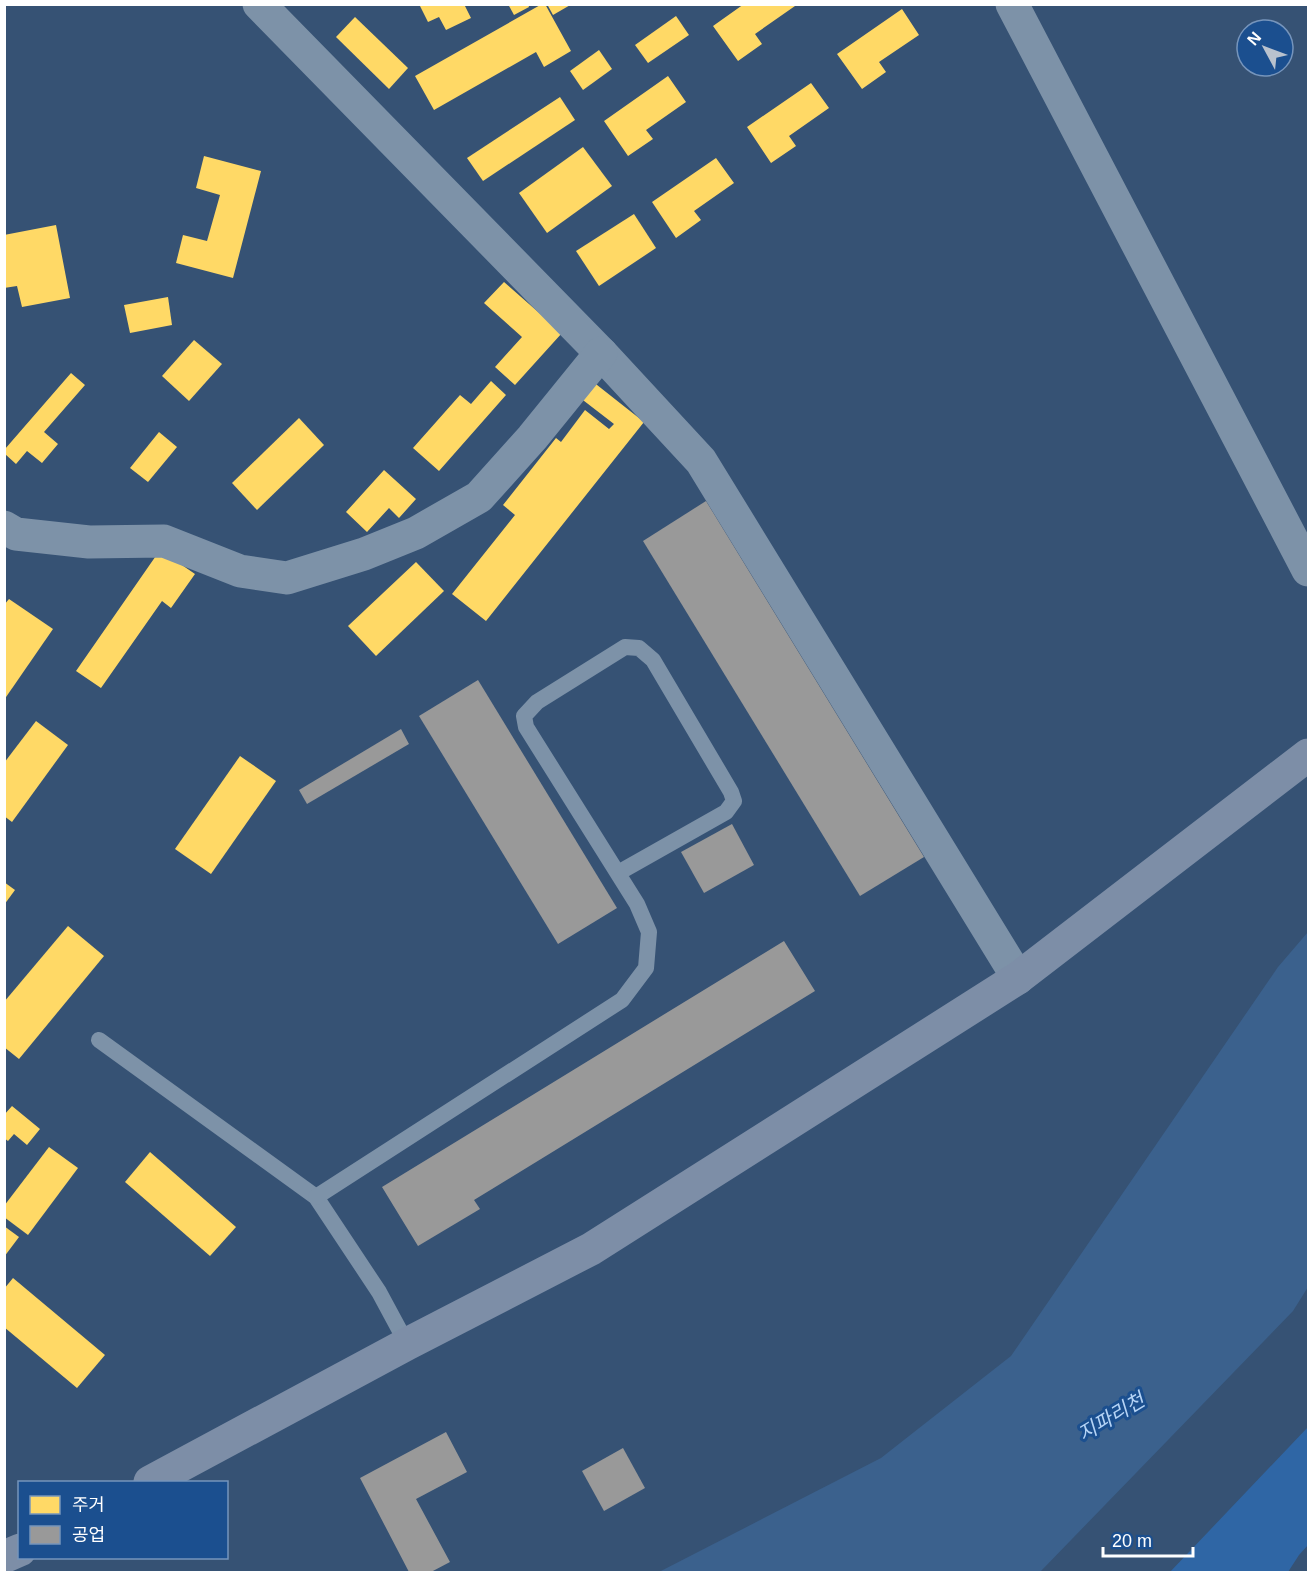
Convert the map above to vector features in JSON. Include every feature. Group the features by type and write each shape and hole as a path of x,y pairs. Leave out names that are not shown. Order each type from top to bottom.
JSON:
{"main road":[{"path":"152,1481 407,1344 591,1249 1018,978 1308,755"},
{"path":"4,1557 18,1551"}],"street":[{"path":"259,4 601,353 701,461 1018,978"},
{"path":"1012,4 1308,570"},
{"path":"4,527 16,534 89,542 164,541 240,571 288,578 364,554 416,533 480,497 532,438 601,353"}],"lane":[{"path":"316,1197 622,1000 646,968 649,932 637,904 526,726 524,717 537,702 625,647 639,648 653,660 731,792 734,801 726,812 618,873"},
{"path":"99,1040 316,1197 379,1292 407,1344"}],"shaded area":[{"path":"1308,1427 1308,1545 1288,1572 1170,1572"}],"water":[{"name":"지파리천","path":"1308,932 1308,1287 1293,1311 1040,1572 659,1572 881,1458 1011,1356 1278,967"}],"building: 주거":[{"path":"419,4 464,4 471,18 446,30 439,17 428,22"},
{"path":"508,4 528,4 529,7 514,15"},
{"path":"545,4 571,51 544,67 536,52 434,110 415,76"},
{"path":"547,4 572,4 553,15"},
{"path":"744,4 794,4 795,6 755,34 762,44 738,61 713,26"},
{"path":"902,9 919,35 879,62 886,72 862,89 837,54"},
{"path":"676,16 689,35 648,63 635,45"},
{"path":"355,17 408,68 389,89 336,37"},
{"path":"599,50 612,69 583,90 570,71"},
{"path":"668,76 686,102 646,130 653,139 628,156 604,121"},
{"path":"811,83 829,108 789,136 796,146 771,163 747,127"},
{"path":"560,97 575,120 483,181 467,158"},
{"path":"583,147 612,186 547,233 519,193"},
{"path":"204,156 261,171 233,278 176,263 183,235 207,241 220,195 196,188"},
{"path":"716,158 734,183 694,211 701,220 676,238 652,202"},
{"path":"634,214 656,248 599,286 576,251"},
{"path":"56,225 70,298 22,307 17,286 4,288 4,235"},
{"path":"504,282 562,333 515,385 495,367 522,337 484,303"},
{"path":"168,297 172,325 130,333 124,305"},
{"path":"194,340 222,364 189,401 162,376"},
{"path":"71,373 85,385 44,432 58,444 42,463 27,451 16,464 5,454 5,449"},
{"path":"491,381 506,395 439,471 413,448 460,395 471,404"},
{"path":"592,381 644,422 486,621 452,594 515,515 503,505 556,438 561,442 585,410 609,429 614,424 579,397"},
{"path":"299,418 324,445 257,510 232,483"},
{"path":"159,432 177,447 148,482 130,468"},
{"path":"384,470 416,499 399,518 389,508 367,532 346,512"},
{"path":"160,550 195,574 171,608 162,601 101,688 76,671"},
{"path":"416,562 444,591 376,656 348,626"},
{"path":"9,599 53,629 4,700 4,605"},
{"path":"36,721 68,745 12,822 4,816 4,763"},
{"path":"240,756 276,781 211,874 175,849"},
{"path":"4,882 15,890 4,905"},
{"path":"68,926 104,956 19,1059 4,1047 4,1002"},
{"path":"12,1106 40,1129 27,1145 14,1134 8,1141 4,1138 4,1115"},
{"path":"49,1147 78,1168 28,1235 4,1217 4,1206"},
{"path":"150,1152 236,1227 210,1256 125,1182"},
{"path":"4,1226 19,1237 4,1257"},
{"path":"13,1278 105,1355 77,1388 4,1327 4,1289"}],"building: 공업":[{"path":"706,501 924,857 860,896 643,541"},
{"path":"478,680 617,908 558,944 419,716"},
{"path":"401,729 409,744 307,804 299,790"},
{"path":"732,824 754,865 704,893 681,852"},
{"path":"784,941 815,991 474,1200 480,1209 418,1246 382,1187"},
{"path":"446,1432 467,1472 416,1499 450,1562 431,1572 409,1572 360,1478"},
{"path":"623,1448 645,1488 604,1511 582,1471"}]}
